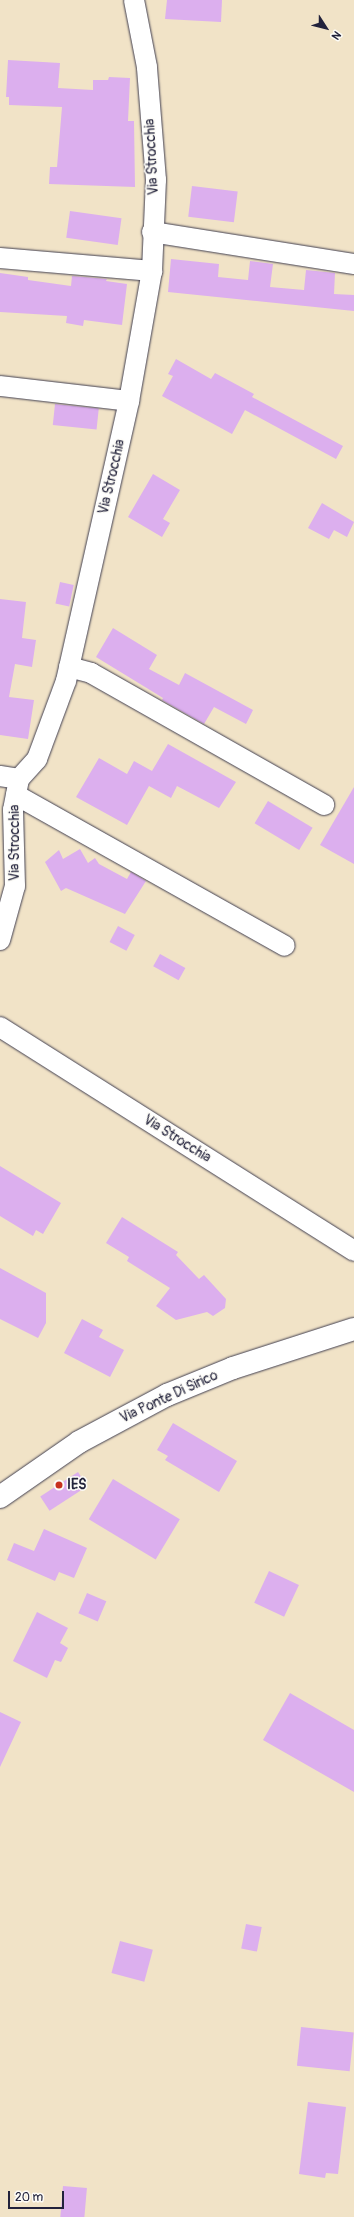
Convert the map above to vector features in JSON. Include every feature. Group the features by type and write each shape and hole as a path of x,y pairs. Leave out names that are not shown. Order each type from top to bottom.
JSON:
{"street":[{"name":"Via Strocchia","path":"0,940 16,886 12,783 37,758 48,732 69,666 129,401 152,271 152,232 156,180 147,67 134,0"},
{"path":"152,232 354,264"},
{"path":"0,258 152,271"},
{"path":"0,386 129,401"},
{"path":"69,666 91,673 324,805"},
{"path":"12,783 285,946"},
{"name":"Via Strocchia","path":"0,1027 354,1250"},
{"name":"Via Ponte Di Sirico","path":"0,1496 79,1442 167,1395 233,1368 354,1329"}],"building":[{"path":"167,0 222,0 221,22 165,19"},
{"path":"8,60 60,63 58,88 93,90 93,80 108,80 109,77 130,78 128,121 134,121 135,187 49,184 50,167 57,167 62,107 9,105 9,97 6,97"},
{"path":"192,186 238,192 234,222 188,217"},
{"path":"70,211 121,218 118,245 66,238"},
{"path":"171,259 219,264 218,277 248,280 250,261 273,264 270,287 304,290 306,270 335,273 334,294 354,295 354,311 168,292"},
{"path":"0,273 28,277 28,280 71,286 72,276 107,279 106,281 127,284 122,325 84,320 83,326 66,323 67,316 0,312"},
{"path":"176,359 211,379 215,373 254,394 252,397 343,446 336,459 245,410 232,434 162,396 173,376 168,374"},
{"path":"55,404 99,409 97,429 53,425"},
{"path":"153,474 180,490 163,519 170,523 162,537 128,517"},
{"path":"322,503 354,522 347,537 334,530 329,539 308,528"},
{"path":"60,582 74,585 69,606 55,604"},
{"path":"0,599 26,602 22,638 36,640 32,667 15,664 9,697 34,700 28,739 0,735"},
{"path":"113,628 157,655 149,669 179,685 185,673 253,710 246,724 214,707 204,724 162,700 163,698 96,657"},
{"path":"168,744 236,782 219,808 177,786 171,798 149,786 127,825 76,797 99,758 127,774 134,761 152,771"},
{"path":"354,787 354,864 320,845"},
{"path":"268,801 313,828 299,850 255,823"},
{"path":"80,849 88,863 95,858 99,864 127,879 131,872 146,881 125,914 66,888 61,891 45,862 59,850 63,859"},
{"path":"118,926 135,935 126,951 110,942"},
{"path":"160,954 185,968 179,980 153,966"},
{"path":"0,1166 61,1203 43,1234 36,1230 33,1236 0,1216"},
{"path":"122,1217 178,1252 176,1255 199,1279 204,1275 226,1299 225,1308 213,1316 207,1312 176,1320 156,1306 170,1288 127,1261 129,1257 106,1243"},
{"path":"0,1268 46,1293 46,1323 38,1338 0,1319"},
{"path":"82,1319 103,1330 99,1337 124,1350 110,1377 64,1353"},
{"path":"173,1423 237,1461 219,1492 165,1460 168,1456 157,1450"},
{"path":"78,1472 87,1486 50,1511 40,1497"},
{"path":"113,1479 180,1519 156,1559 89,1519"},
{"path":"44,1529 87,1548 74,1578 59,1572 55,1581 7,1560 14,1543 34,1551"},
{"path":"269,1571 299,1585 284,1617 254,1603"},
{"path":"87,1593 106,1601 98,1621 78,1613"},
{"path":"37,1612 68,1628 60,1643 68,1648 61,1662 55,1660 47,1678 13,1661"},
{"path":"290,1693 354,1730 354,1792 263,1740"},
{"path":"0,1712 21,1722 0,1767"},
{"path":"246,1924 262,1927 257,1952 241,1949"},
{"path":"120,1941 153,1950 144,1982 111,1973"},
{"path":"301,2027 354,2033 350,2071 297,2066"},
{"path":"308,2102 346,2107 338,2174 326,2173 325,2178 299,2174"},
{"path":"63,2186 87,2188 84,2217 60,2217"}],"place":[{"name":"IES","path":"59,1485"}]}
